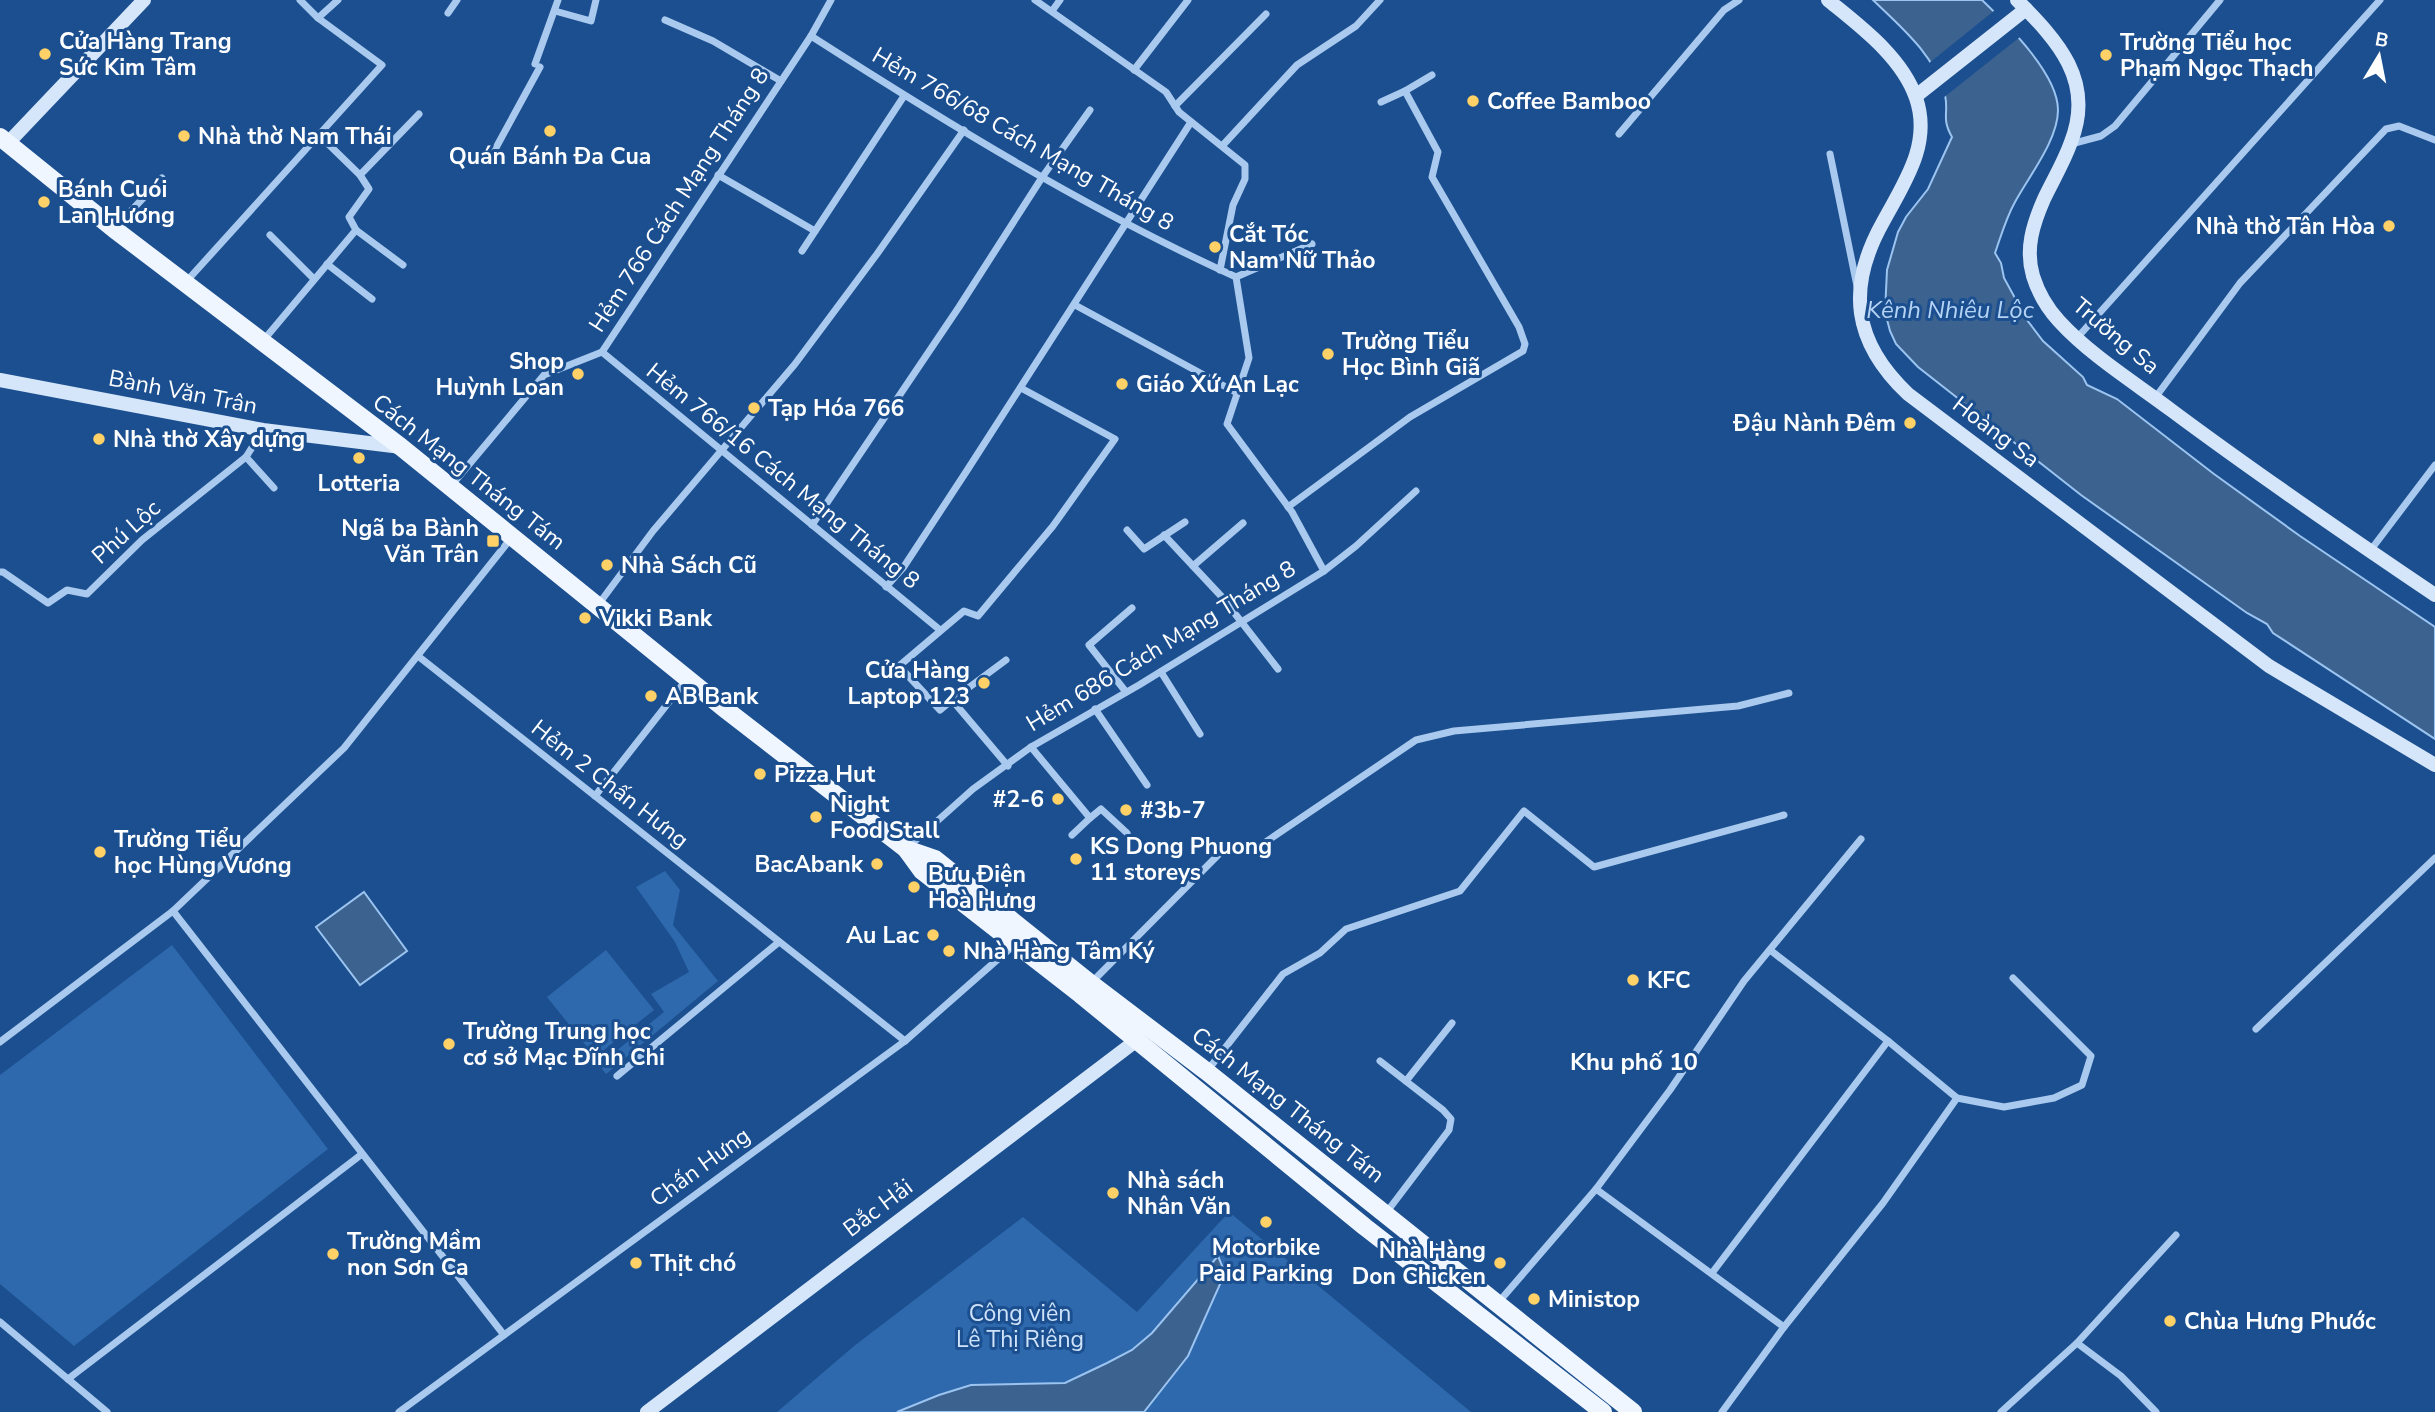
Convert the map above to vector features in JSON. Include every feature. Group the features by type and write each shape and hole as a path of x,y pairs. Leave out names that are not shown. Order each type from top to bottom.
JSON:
{"main road":[{"name":"Cách Mạng Tháng Tám","path":"4,140 114,229 451,486 687,678 906,849 922,871 1137,1040 1365,1227 1598,1410"},
{"name":"Cách Mạng Tháng Tám","path":"906,849 935,859 1090,983 1206,1071 1633,1412"}],"street":[{"path":"4,140 144,0"},
{"path":"185,283 382,65 318,18 300,0"},
{"path":"318,18 338,0"},
{"path":"448,13 457,0"},
{"path":"492,155 538,66 558,0"},
{"path":"555,11 591,21 596,0"},
{"name":"Hẻm 766 Cách Mạng Tháng 8","path":"451,486 544,375 602,352 811,36 831,0"},
{"path":"1035,0 1166,92 1179,112 1223,145 1245,166 1245,179 1233,205 1220,270 1236,277 1312,244"},
{"path":"1052,11 1059,0"},
{"path":"1134,70 1188,0"},
{"path":"1223,145 1297,65 1356,26 1380,0"},
{"path":"1719,0 1728,7"},
{"path":"1619,134 1728,7 1739,0"},
{"name":"Hoàng Sa","path":"1828,0 1896,63 1916,96 1920,113 1921,131 1914,163 1873,240 1862,275 1859,297 1861,315 1874,355 1889,376 1908,394 2269,666 2435,765"},
{"path":"2071,144 2101,136 2115,126 2220,0"},
{"path":"2077,338 2380,0"},
{"path":"1916,96 2008,23 2022,4"},
{"name":"Trường Sa","path":"2022,4 2064,54 2077,84 2079,113 2071,144 2036,216 2031,235 2033,276 2043,298 2058,320 2077,338 2155,398 2435,595"},
{"path":"1175,106 1266,14"},
{"path":"665,20 713,41 780,81"},
{"name":"Hẻm 766/68 Cách Mạng Tháng 8","path":"811,36 904,96 1043,176 1127,224 1220,270"},
{"path":"1381,102 1432,75"},
{"path":"1288,507 1410,417 1523,351 1525,344 1519,327 1432,177 1438,152 1405,91"},
{"path":"802,251 904,96"},
{"path":"812,525 959,307 1043,176 1090,110"},
{"path":"359,175 419,114"},
{"path":"886,587 903,568 1191,122"},
{"path":"2155,398 2240,283 2386,129 2399,126 2435,139"},
{"path":"597,606 653,531 795,364 964,130"},
{"path":"320,133 369,189 349,217 356,230 403,265"},
{"path":"1830,154 1859,297"},
{"path":"719,175 815,231"},
{"path":"114,229 162,178"},
{"path":"262,342 356,230"},
{"path":"270,235 314,279"},
{"path":"327,264 372,299"},
{"name":"Hẻm 686 Cách Mạng Tháng 8","path":"906,849 973,789 1031,747 1161,672 1324,571 1288,507 1227,424 1249,358 1236,277"},
{"path":"1075,305 1237,393"},
{"name":"Hẻm 766/16 Cách Mạng Tháng 8","path":"602,352 940,630"},
{"name":"Bành Văn Trân","path":"0,380 263,430 401,447"},
{"path":"1006,660 940,710 899,666 964,611 978,616 1053,526 1115,439 1021,388"},
{"name":"Phú Lộc","path":"0,572 48,603 67,590 86,594 142,540 246,457 263,430"},
{"path":"246,457 274,488"},
{"path":"2369,551 2435,465"},
{"path":"1324,571 1356,546 1416,491"},
{"path":"1127,530 1144,549 1185,522"},
{"path":"1193,566 1242,523"},
{"path":"1164,535 1222,597 1278,669"},
{"path":"0,1042 173,911 344,748 512,537"},
{"path":"1126,692 1089,645 1132,608"},
{"name":"Hẻm 2 Chấn Hưng","path":"418,656 905,1041"},
{"path":"1161,672 1200,734"},
{"path":"595,796 687,678"},
{"path":"1090,983 1226,848 1251,852 1416,740 1454,731 1738,706 1789,694"},
{"path":"952,700 1007,766"},
{"path":"1095,709 1147,785"},
{"path":"1031,747 1090,818"},
{"path":"1072,835 1101,809 1127,833"},
{"path":"1206,1071 1283,974 1320,953 1346,929 1460,891 1524,811 1594,867 1784,815"},
{"path":"1497,1304 1596,1189 1670,1090 1744,981 1861,839"},
{"path":"2256,1029 2435,858"},
{"path":"173,911 503,1335"},
{"path":"617,1076 779,942"},
{"name":"Chấn Hưng","path":"399,1412 905,1041 1016,944"},
{"path":"1770,950 1957,1098 2004,1107 2054,1098 2082,1085 2091,1056 2013,978"},
{"path":"1406,1081 1452,1023"},
{"name":"Bắc Hải","path":"648,1412 1137,1040"},
{"path":"1712,1273 1888,1041"},
{"path":"1380,1061 1451,1119 1449,1130 1386,1214"},
{"path":"1722,1412 1784,1327 1883,1203 1957,1098"},
{"path":"68,1380 362,1153"},
{"path":"1596,1189 1784,1327"},
{"path":"2001,1412 2077,1343 2176,1236"},
{"path":"0,1322 107,1412"},
{"path":"2077,1343 2121,1376 2156,1412"}],"green space":[{"path":"665,871 680,890 673,925 718,981 606,1074 599,1065 664,1012 651,994 689,972 675,942 636,887"},
{"path":"172,945 328,1149 74,1346 0,1284 0,1075"},
{"path":"606,950 654,1010 595,1057 547,997"},
{"name":"Công viên Lê Thị Riêng","path":"1229,1212 1471,1412 777,1412 854,1346 1023,1217 1137,1312"}],"water":[{"name":"Kênh Nhiêu Lộc","path":"1873,0 1982,0 2029,50 2050,81 2056,96 2057,122 2042,158 2012,208 1995,253 2001,263 2004,278 2027,320 2043,341 2083,377 2087,385 2117,399 2300,536 2435,627 2435,739 2273,633 2267,624 2247,613 2081,495 1918,367 1896,344 1885,312 1887,270 1898,232 1928,189 1952,137 1946,120 1945,95 1933,67 1916,43"},
{"path":"364,892 407,951 360,985 316,927"},
{"path":"1218,1256 1225,1273 1188,1356 1144,1412 897,1412 971,1385 1065,1383 1107,1363 1132,1350 1152,1333"}],"pier":[{"path":"1995,10 2020,37 1943,98 1928,64"}],"place":[{"name":"Cửa Hàng Trang Sức Kim Tâm","path":"45,54"},
{"name":"Trường Tiểu học Phạm Ngọc Thạch","path":"2106,55"},
{"name":"Coffee Bamboo","path":"1473,101"},
{"name":"Quán Bánh Đa Cua","path":"550,131"},
{"name":"Nhà thờ Nam Thái","path":"184,136"},
{"name":"Bánh Cuói Lan Hương","path":"44,202"},
{"name":"Nhà thờ Tân Hòa","path":"2389,226"},
{"name":"Cắt Tóc Nam Nữ Thảo","path":"1215,247"},
{"name":"Trường Tiểu Học Bình Giã","path":"1328,354"},
{"name":"Shop Huỳnh Loan","path":"578,374"},
{"name":"Giáo Xứ An Lạc","path":"1122,384"},
{"name":"Tạp Hóa 766","path":"754,408"},
{"name":"Đậu Nành Đêm","path":"1910,423"},
{"name":"Nhà thờ Xây dựng","path":"99,439"},
{"name":"Lotteria","path":"359,458"},
{"name":"Ngã ba Bành Văn Trân","path":"493,541"},
{"name":"Nhà Sách Cũ","path":"607,565"},
{"name":"Vikki Bank","path":"585,618"},
{"name":"Cửa Hàng Laptop 123","path":"984,683"},
{"name":"AB Bank","path":"651,696"},
{"name":"Pizza Hut","path":"760,774"},
{"name":"#2-6","path":"1058,799"},
{"name":"#3b-7","path":"1126,810"},
{"name":"Night Food Stall","path":"816,817"},
{"name":"Trường Tiểu học Hùng Vương","path":"100,852"},
{"name":"KS Dong Phuong 11 storeys","path":"1076,859"},
{"name":"BacAbank","path":"877,864"},
{"name":"Bưu Điện Hoà Hưng","path":"914,887"},
{"name":"Au Lac","path":"933,935"},
{"name":"Nhà Hàng Tâm Ký","path":"949,951"},
{"name":"KFC","path":"1633,980"},
{"name":"Trường Trung học cơ sở Mạc Đĩnh Chi","path":"449,1044"},
{"name":"Nhà sách Nhân Văn","path":"1113,1193"},
{"name":"Motorbike Paid Parking","path":"1266,1222"},
{"name":"Trường Mầm non Sơn Ca","path":"333,1254"},
{"name":"Thịt chó","path":"636,1263"},
{"name":"Nhà Hàng Don Chicken","path":"1500,1263"},
{"name":"Ministop","path":"1534,1299"},
{"name":"Chùa Hưng Phước","path":"2170,1321"}],"district":[{"name":"Khu phố 10","path":"1634,1062"}]}
